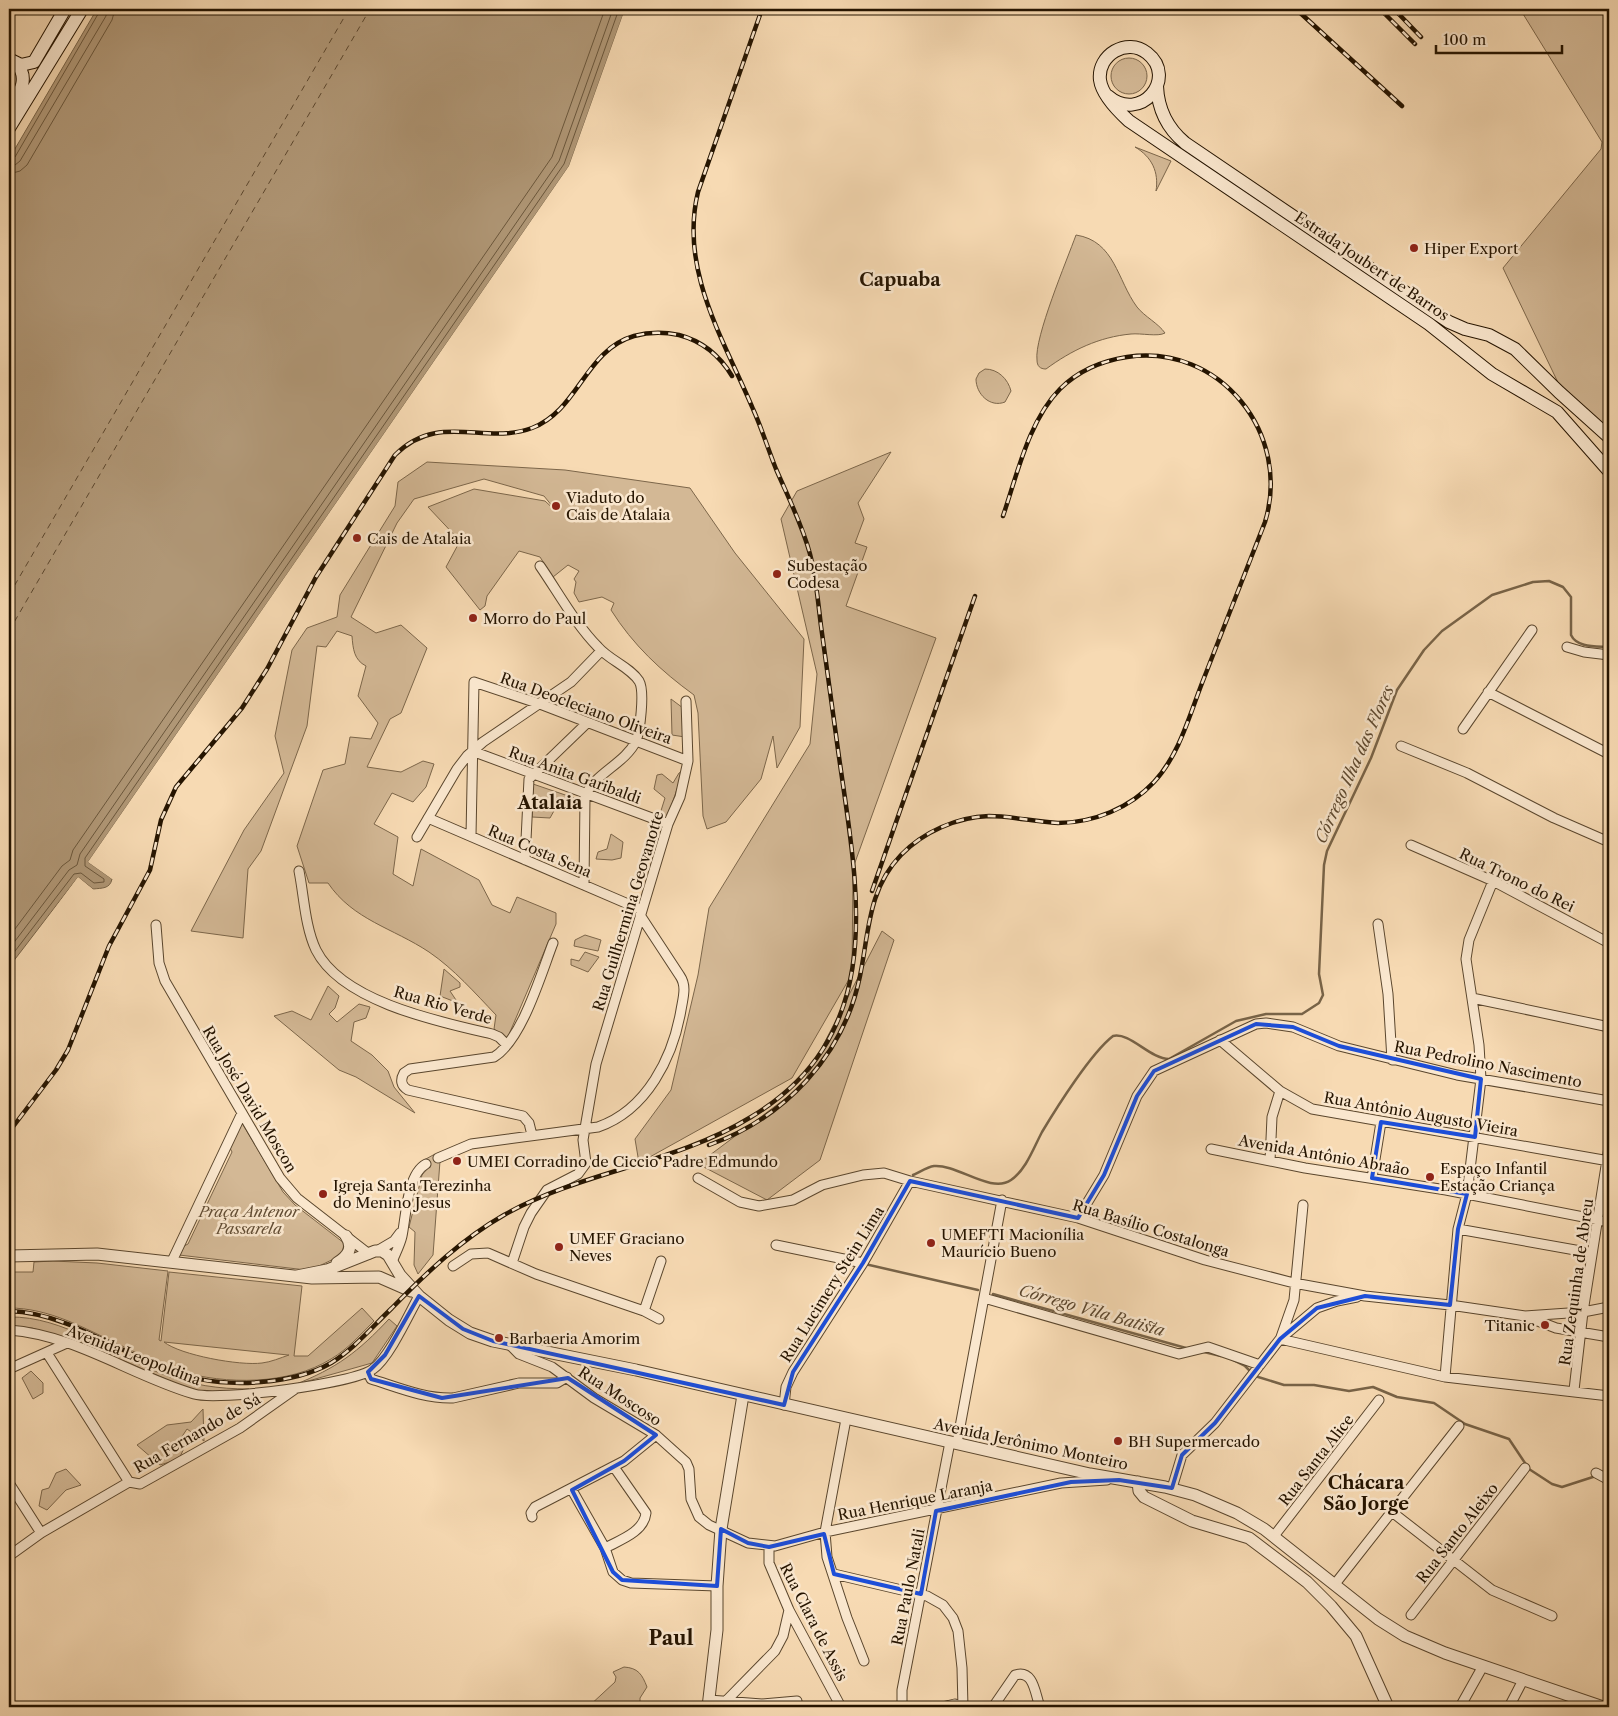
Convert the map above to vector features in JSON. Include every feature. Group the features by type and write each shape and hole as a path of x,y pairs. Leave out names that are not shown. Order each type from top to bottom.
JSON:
{"main road":[{"path":"12,61 30,65 37,59 65,9"},
{"path":"9,128 82,9"},
{"path":"1133,47 1149,54 1158,68 1157,86 1146,100 1135,104 1123,105 1108,96 1102,86 1101,68 1110,54 1121,48 1133,47"},
{"path":"9,110 23,80 22,71 12,61"},
{"name":"Estrada Joubert de Barros","path":"1157,86 1164,118 1173,132 1186,143 1449,322 1465,329 1489,335 1515,349 1609,437"},
{"name":"Estrada Joubert de Barros","path":"1108,96 1133,124 1429,324 1492,374 1557,412 1609,471"}],"street":[{"path":"540,566 601,651 638,679 641,685 640,727 636,741 625,756 586,794 584,801 584,886"},
{"path":"1463,729 1532,630"},
{"path":"1567,647 1584,652 1609,655"},
{"path":"417,837 457,769 472,751 578,676 601,651"},
{"name":"Rua Deocleciano Oliveira","path":"472,751 474,682 540,704 688,761"},
{"path":"1488,692 1609,754"},
{"name":"Rua Guilhermina Geovanotte","path":"512,1263 526,1221 548,1190 583,1168 586,1159 583,1140 601,1045 668,824 680,797 688,761 686,701"},
{"path":"525,860 527,783 533,774 587,722"},
{"path":"1401,746 1475,776 1554,818 1609,842"},
{"path":"471,836 472,751"},
{"name":"Rua Anita Garibaldi","path":"472,751 668,824"},
{"name":"Rua Costa Sena","path":"428,818 641,913"},
{"name":"Rua Trono do Rei","path":"1411,845 1493,881 1609,943"},
{"name":"Rua Rio Verde","path":"299,871 315,946 323,960 333,971 356,988 382,1002 428,1018 496,1035 508,1045"},
{"path":"1445,1377 1458,1229 1467,1194 1481,1079 1466,959 1469,940 1493,881"},
{"path":"438,1158 471,1144 598,1127 616,1119 648,1090 665,1064 677,1030 684,983 641,913"},
{"path":"1378,924 1390,1012 1392,1060"},
{"name":"Rua José David Moscon","path":"156,925 159,963 165,981 285,1186 346,1236 373,1252"},
{"path":"532,1135 529,1123 523,1116 408,1090 402,1083 404,1073 410,1069 494,1056 508,1045 519,1027 553,943"},
{"path":"1472,998 1609,1026"},
{"name":"Rua Pedrolino Nascimento","path":"1078,1218 1104,1174 1137,1096 1154,1071 1256,1024 1273,1023 1294,1027 1339,1046 1392,1060 1481,1079 1609,1101"},
{"name":"Rua Antônio Augusto Vieira","path":"1220,1040 1280,1092 1312,1109 1608,1161"},
{"path":"1270,1161 1272,1117 1280,1092"},
{"path":"172,1261 242,1113"},
{"path":"1372,1178 1381,1122"},
{"name":"Rua Zequinha de Abreu","path":"1574,1390 1592,1253 1609,1147"},
{"name":"Avenida Antônio Abraão","path":"1211,1149 1270,1161 1467,1194 1609,1222"},
{"path":"402,1228 394,1241 373,1252 365,1263 367,1270 372,1275 379,1277 389,1271 401,1241 402,1228 415,1174 426,1164"},
{"name":"Rua Basílio Costalonga","path":"698,1178 740,1202 759,1206 793,1200 822,1185 863,1175 884,1173 910,1181 1078,1218 1205,1260 1294,1283 1365,1296 1450,1305 1525,1316 1584,1312 1609,1307"},
{"name":"Rua Lucimery Stein Lima","path":"784,1405 786,1387 797,1365 863,1263 910,1181"},
{"name":"Rua Paulo Natali","path":"902,1707 902,1690 936,1511 953,1443 984,1298 1002,1200"},
{"path":"1280,1339 1294,1300 1294,1283 1303,1206"},
{"path":"1458,1229 1592,1253"},
{"path":"327,1270 349,1252 350,1246 346,1236"},
{"path":"776,1245 863,1263"},
{"path":"373,1252 387,1253 392,1262"},
{"name":"Avenida Jerônimo Monteiro","path":"297,1276 327,1270 373,1252"},
{"path":"453,1266 467,1256 479,1252 488,1253 644,1311 659,1319"},
{"name":"Avenida Jerônimo Monteiro","path":"9,1256 88,1253 312,1278 379,1277 391,1281 419,1296 463,1329 481,1338 636,1370 1119,1480 1172,1488 1237,1513 1274,1536 1378,1619 1405,1636 1431,1648 1603,1707"},
{"path":"644,1311 661,1261"},
{"name":"Avenida Jerônimo Monteiro","path":"392,1262 400,1275 419,1296"},
{"path":"368,1372 377,1366 385,1355 419,1296"},
{"path":"1172,1488 1182,1455 1215,1423 1280,1339 1317,1308 1337,1301 1365,1296"},
{"path":"984,1298 1179,1354 1208,1348 1255,1371"},
{"path":"1525,1316 1556,1328 1609,1337"},
{"name":"Avenida Leopoldina","path":"9,1330 31,1333 88,1350 190,1393 204,1396 216,1397 297,1388 368,1372"},
{"path":"1280,1339 1445,1377 1574,1390 1609,1396"},
{"path":"9,1369 67,1343"},
{"path":"510,1345 519,1354 548,1364 567,1377"},
{"path":"47,1353 129,1482"},
{"name":"Rua Moscoso","path":"368,1372 371,1379 423,1395 442,1398 453,1398 519,1383 557,1383 567,1377 594,1398 656,1435 686,1462 689,1469 691,1499 699,1517 721,1529"},
{"name":"Rua Fernando de Sá","path":"9,1556 41,1533 129,1482 140,1484 240,1428 297,1388"},
{"path":"743,1395 721,1529 717,1584 717,1630 708,1704 725,1702 762,1704 797,1701"},
{"name":"Rua Santa Alice","path":"1274,1536 1379,1400"},
{"path":"846,1419 825,1532 827,1557 847,1618 864,1661"},
{"path":"1335,1584 1459,1426"},
{"path":"532,1517 532,1509 535,1507 572,1490 614,1467 639,1451 656,1435"},
{"path":"604,1548 639,1529 645,1521 646,1514 614,1467"},
{"name":"Rua Santo Aleixo","path":"1411,1616 1526,1468"},
{"path":"1596,1473 1609,1480"},
{"name":"Rua Henrique Laranja","path":"721,1529 748,1543 769,1546 813,1537 825,1532 936,1511 1061,1484 1119,1480"},
{"path":"1138,1482 1139,1491 1144,1497 1192,1521 1249,1538 1307,1582 1331,1606 1356,1636 1365,1652 1388,1707"},
{"path":"9,1483 41,1533"},
{"path":"572,1490 604,1548 613,1572 622,1580 632,1583 717,1584"},
{"path":"1392,1512 1453,1561 1497,1593 1552,1616"},
{"name":"Rua Clara de Assis","path":"769,1546 769,1563 790,1610 821,1665 841,1707"},
{"path":"834,1574 921,1594 938,1602 953,1618 958,1631 962,1668 962,1706 955,1704 942,1707"},
{"path":"672,1580 717,1584"},
{"path":"725,1702 775,1651 783,1636 790,1610"},
{"path":"1460,1707 1482,1666"},
{"path":"992,1707 1015,1675 1021,1673 1026,1674 1030,1679 1040,1707"},
{"path":"1508,1707 1523,1680"}],"highlighted area":[{"path":"1256,1024 1293,1027 1339,1046 1481,1079 1475,1137 1381,1122 1372,1178 1467,1194 1458,1229 1450,1305 1365,1296 1317,1308 1280,1339 1215,1423 1182,1455 1172,1488 1119,1480 1071,1482 936,1511 921,1594 834,1574 824,1534 769,1547 748,1543 721,1529 717,1586 622,1580 613,1572 572,1490 624,1461 656,1435 568,1378 442,1398 371,1379 368,1372 385,1355 419,1296 463,1329 493,1341 784,1405 793,1372 863,1263 910,1181 1078,1218 1104,1175 1137,1096 1154,1071"}],"green space":[{"path":"1520,9 1609,9 1609,432 1564,395 1503,268 1601,149 1602,142"},
{"path":"1129,58 1136,59 1142,63 1146,69 1146,83 1142,89 1136,93 1129,94 1122,93 1116,89 1112,83 1111,76 1112,69 1116,63 1122,59"},
{"path":"1135,147 1171,161 1156,191 1157,184 1153,166 1146,155"},
{"path":"1076,235 1089,239 1107,253 1137,307 1165,333 1158,335 1131,334 1097,341 1066,356 1046,369 1041,368 1038,365 1037,349 1052,299"},
{"path":"985,369 998,373 1008,382 1011,391 1005,402 994,403 989,401 978,390 976,379 979,373"},
{"path":"891,452 858,503 864,519 855,543 867,547 846,606 936,638 853,868 852,974 792,1078 639,1163 635,1139 671,1090 698,975 709,908 810,744 817,674 781,519 797,491"},
{"path":"427,462 565,470 690,488 735,553 804,639 800,727 777,768 773,736 761,779 726,822 707,829 703,816 698,713 694,695 670,677 638,646 611,610 614,603 602,597 579,602 574,593 576,582 574,579 579,571 568,565 553,577 540,557 519,551 487,596 485,606 480,610 446,567 460,541 428,507 474,489 545,501 557,512 544,496 484,479 414,499 397,523 351,617 376,633 401,625 427,648 401,713 390,719 367,767 401,772 423,761 434,764 426,787 413,802 392,793 374,824 398,837 393,874 413,886 421,849 479,880 492,905 510,913 517,897 556,913 556,924 507,1039 494,1029 496,1015 447,966 429,952 361,915 338,896 328,883 309,883 297,846 323,770 345,764 350,737 371,739 378,723 358,696 366,666 357,657 352,636 337,631 326,647 317,646 307,726 261,851 248,869 243,938 191,931 244,830 284,773 275,736 292,650 307,628 337,617 340,595 395,506 398,482"},
{"path":"671,699 683,708 685,737 672,735"},
{"path":"683,771 667,819 659,817 665,798 654,789 657,775 662,774 673,783 679,773"},
{"path":"533,784 577,799 576,809 555,809 550,818 532,817"},
{"path":"611,834 623,842 621,858 612,860 596,859 598,852 607,849"},
{"path":"882,931 894,940 820,1160 767,1200 698,1164 802,1086"},
{"path":"585,935 601,940 598,951 574,946 575,940"},
{"path":"585,952 599,957 588,972 571,965 571,959 579,961"},
{"path":"444,969 460,983 460,987 450,991 458,1003 440,996"},
{"path":"328,986 339,996 335,1008 329,1014 337,1022 359,1004 370,1007 366,1018 354,1022 351,1041 372,1055 388,1071 394,1087 415,1113 356,1077 339,1070 274,1016 292,1011 311,1020"},
{"name":"Praça Antenor Passarela","path":"242,1123 283,1192 295,1205 344,1243 342,1255 306,1270 179,1255 180,1248 188,1244 232,1152 229,1146"},
{"path":"435,1154 440,1161 433,1255 418,1274 414,1265 415,1232 409,1227 422,1175 428,1168 424,1160"},
{"path":"34,1262 97,1263 168,1271 159,1340 161,1341 169,1272 302,1286 294,1356 308,1356 362,1308 374,1321 343,1351 314,1368 296,1374 257,1380 217,1379 197,1376 164,1365 66,1320 38,1311 9,1308 9,1272 33,1272","holes":["164,1342 289,1355 272,1361 240,1363 196,1355 172,1347"]},
{"path":"9,1317 29,1318 68,1329 143,1366 173,1378 205,1386 249,1389 213,1393 193,1391 87,1345 32,1328 9,1326"},
{"path":"389,1319 397,1326 372,1363 294,1385 323,1372 346,1358 367,1341"},
{"path":"31,1371 43,1383 43,1393 33,1399 22,1378"},
{"path":"203,1409 204,1441 187,1429 181,1438 185,1446 179,1459 160,1465 137,1445 167,1425 191,1422"},
{"path":"66,1469 81,1485 66,1490 47,1510 39,1506 42,1490 49,1488 56,1473"},
{"path":"624,1667 639,1673 647,1687 640,1698 640,1707 588,1707 615,1682 616,1677 613,1672"}],"water":[{"path":"97,9 625,9 569,166 88,862 112,879 111,882 105,887 93,889 78,877 9,967 9,159"}],"pier":[{"path":"625,9 627,9 571,167 92,861 114,877 112,879 88,862 569,166"},
{"path":"78,877 95,891 91,891 78,880 9,970"}],"waterway":[{"name":"Córrego Ilha das Flores","path":"913,1175 934,1166 953,1169 994,1183 1003,1183 1011,1180 1025,1164 1042,1132 1075,1081 1104,1044 1113,1036 1126,1038 1155,1055 1169,1059 1236,1021 1266,1014 1302,1014 1319,1003 1323,995 1319,974 1324,865 1327,851 1371,758 1397,690 1424,650 1442,631 1492,595 1533,582 1549,581 1563,587 1571,597 1571,635 1574,639 1588,646 1609,647"},
{"name":"Córrego Vila Batista","path":"865,1264 978,1290"},
{"name":"Córrego Vila Batista","path":"993,1294 1186,1348"},
{"name":"Córrego Vila Batista","path":"1204,1352 1221,1356"},
{"name":"Córrego Vila Batista","path":"1233,1360 1245,1366 1251,1372"},
{"name":"Córrego Vila Batista","path":"1255,1376 1284,1385 1314,1385 1349,1391 1373,1387 1397,1397 1434,1403 1465,1424 1509,1439 1529,1469 1552,1484 1562,1487 1596,1476"}],"ferry route":[{"path":"9,595 349,9"},
{"path":"9,631 370,9"}],"railway":[{"path":"9,1311 30,1313 69,1324 143,1360 198,1379 248,1383 279,1380 306,1374 331,1363 347,1351 431,1270 489,1224 534,1200 596,1177 691,1146 722,1133 751,1117 797,1081 828,1040 847,994 855,946 856,894 851,841 814,572 799,521 776,469 756,416 718,331 699,277 694,249 694,221 698,192 762,9"},
{"path":"1296,9 1402,106"},
{"path":"1380,9 1415,44"},
{"path":"1394,9 1421,37"},
{"path":"9,1132 56,1070 68,1050 109,946 150,870 161,820 176,787 242,708 267,669 316,577 395,455 412,442 428,435 445,432 514,433 532,428 548,419 561,408 604,354 617,343 634,336 662,333 679,335 695,341 710,350 732,376"},
{"path":"709,1145 737,1133 762,1118 786,1100 807,1080 825,1057 840,1032 852,1005 860,976 868,927 882,882 890,868 910,847 941,827 977,817 998,816 1058,823 1097,817 1134,799 1154,782 1163,771 1184,733 1265,522 1271,489 1268,457 1258,427 1241,401 1219,380 1192,364 1161,356 1117,359 1099,364 1074,377 1049,402 1040,416 1025,449 1003,516"},
{"path":"872,891 975,596"}],"place":[{"name":"Hiper Export","path":"1414,248"},
{"name":"Viaduto do Cais de Atalaia","path":"556,506"},
{"name":"Cais de Atalaia","path":"357,538"},
{"name":"Subestação Codesa","path":"777,574"},
{"name":"Morro do Paul","path":"473,618"},
{"name":"UMEI Corradino de Ciccio Padre Edmundo","path":"457,1161"},
{"name":"Espaço Infantil Estação Criança","path":"1430,1177"},
{"name":"Igreja Santa Terezinha do Menino Jesus","path":"323,1194"},
{"name":"UMEFTI Macionília Maurício Bueno","path":"931,1243"},
{"name":"UMEF Graciano Neves","path":"559,1247"},
{"name":"Titanic","path":"1545,1325"},
{"name":"Barbaeria Amorim","path":"499,1338"},
{"name":"BH Supermercado","path":"1118,1441"}],"district":[{"name":"Capuaba","path":"900,280"},
{"name":"Atalaia","path":"550,803"},
{"name":"Chácara São Jorge","path":"1366,1494"},
{"name":"Paul","path":"671,1638"}]}
